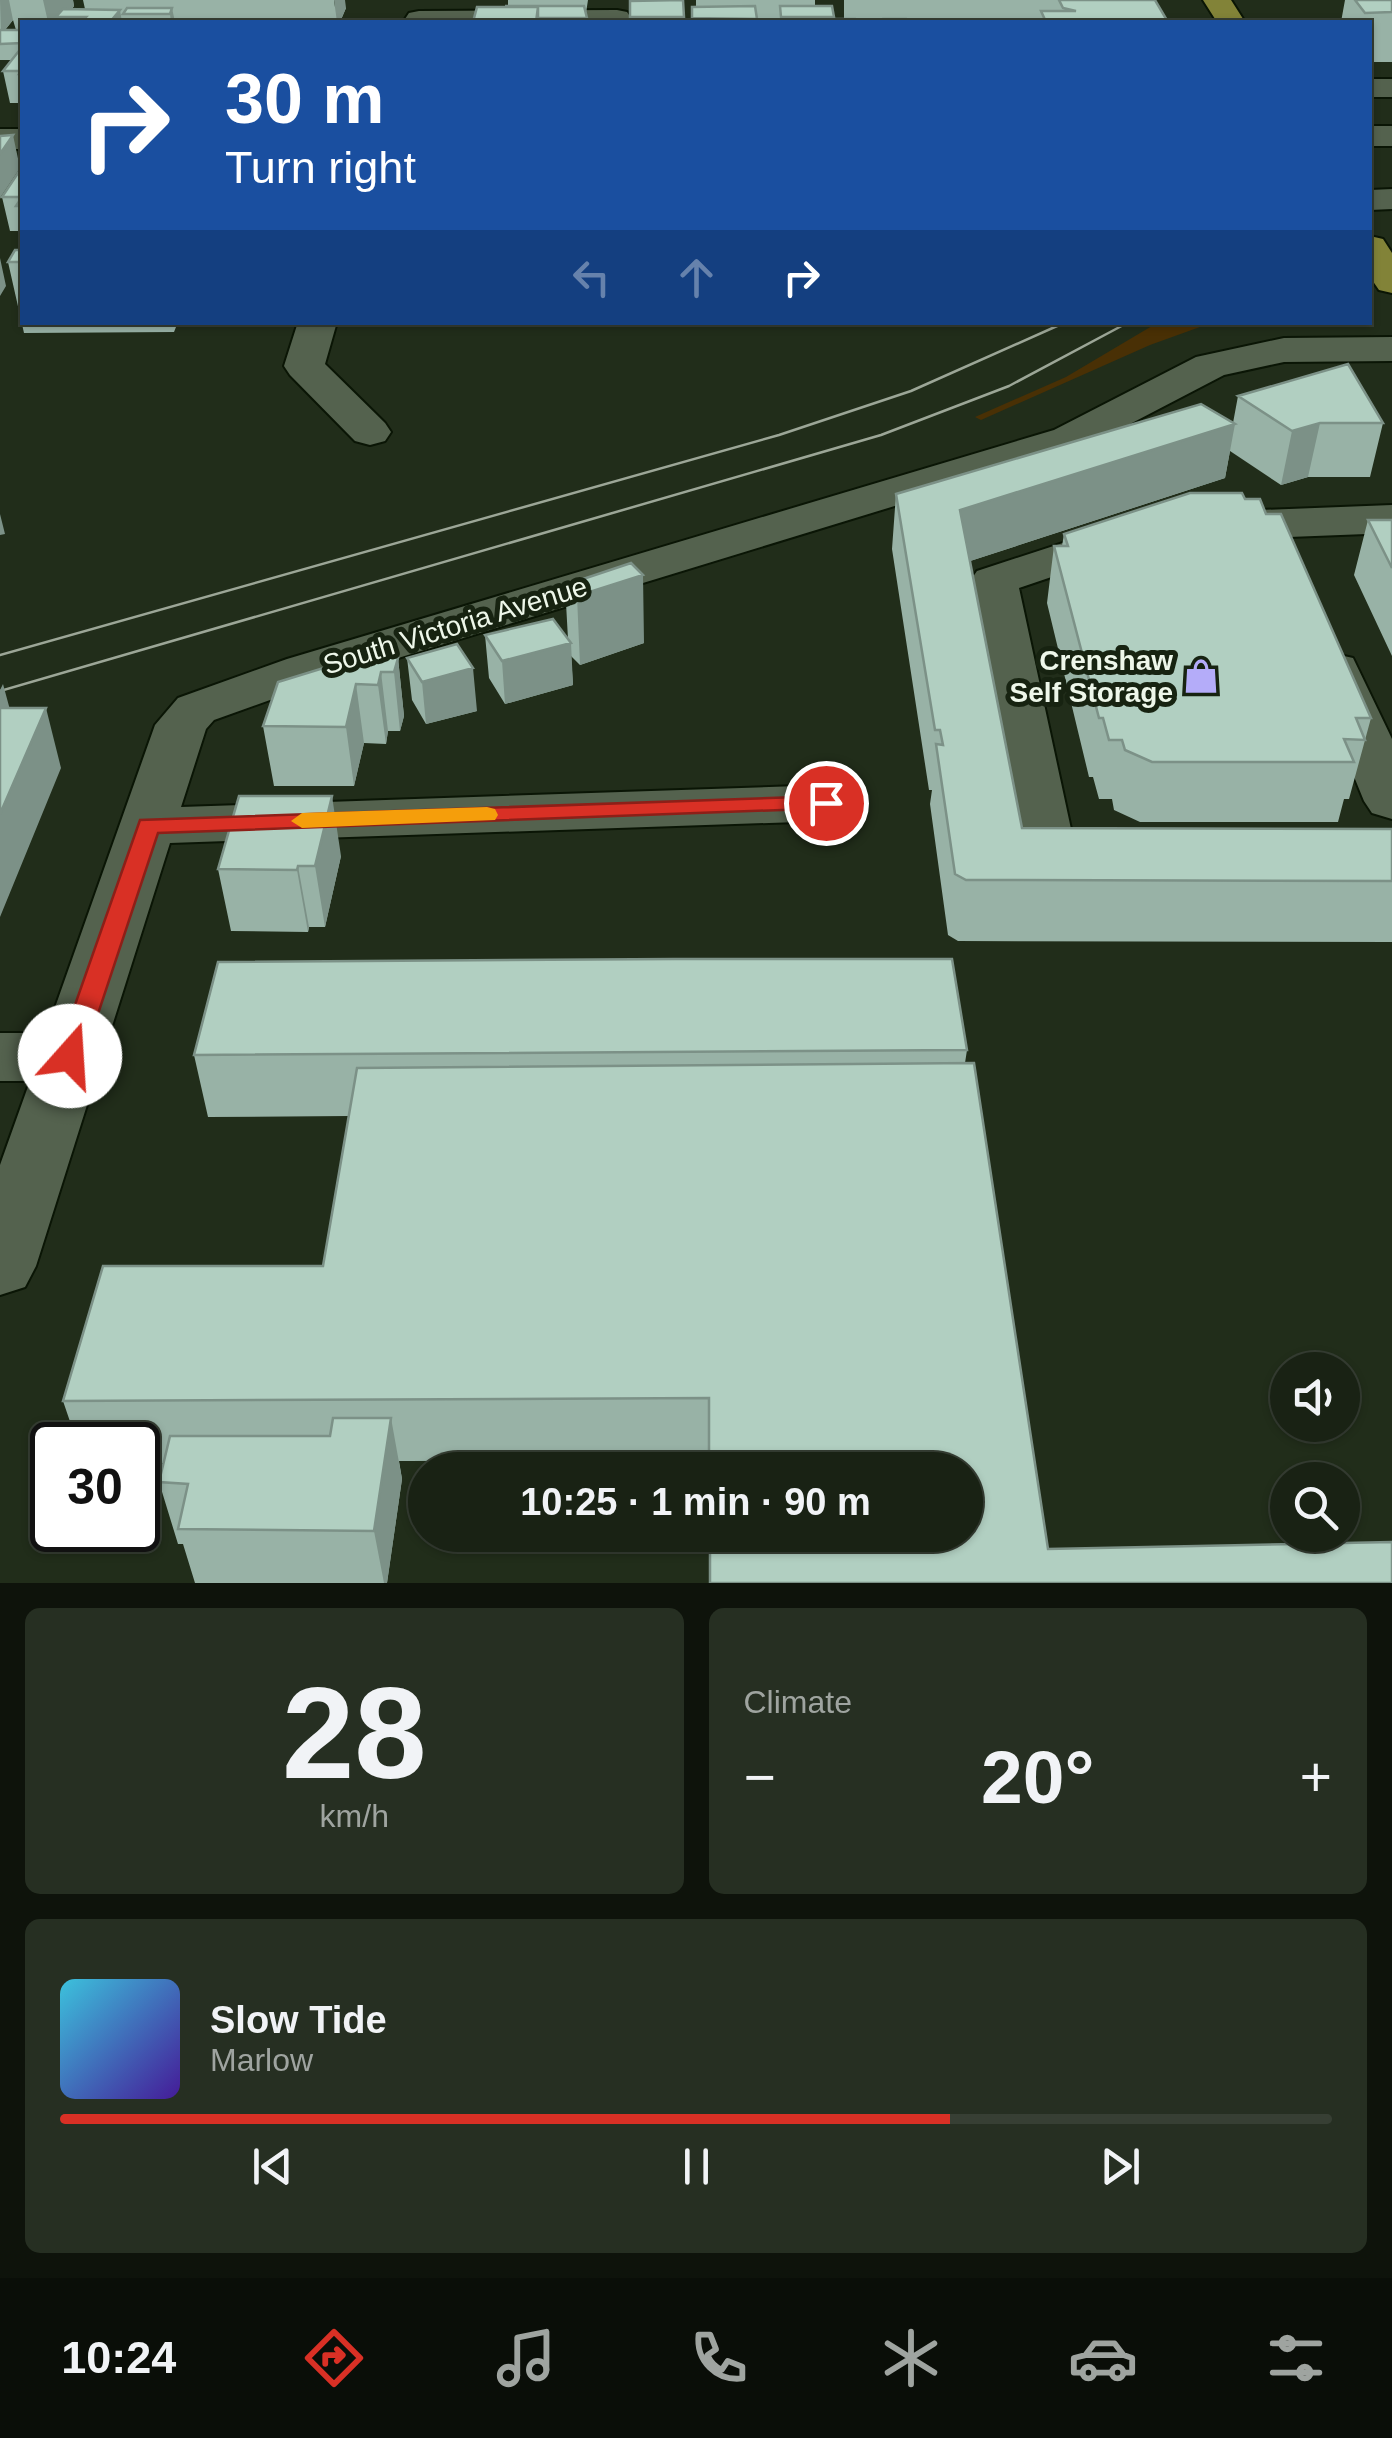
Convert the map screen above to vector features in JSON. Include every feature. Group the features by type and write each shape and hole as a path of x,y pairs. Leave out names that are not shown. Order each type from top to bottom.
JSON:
{"main road":[{"path":"1372,249 1392,282"}],"street":[{"path":"420,14 617,18"},
{"path":"317,325 304,366 370,432"},
{"name":"South Victoria Avenue","path":"0,1266 181,725 196,709 1069,438 1210,366 1284,350 1392,350"},
{"path":"1142,849 1046,848 994,582 1152,528 1392,520"},
{"path":"1273,524 1295,576"},
{"path":"1318,628 1392,801"},
{"path":"148,826 826,803"},
{"path":"0,1057 70,1056"}],"shaded area":[{"path":"1154,325 1205,325 1150,345 981,420 975,417 1066,377"}],"building":[{"path":"683,0 684,17 630,17 630,1"},
{"path":"1059,0 1155,0 1167,20 1045,20 1041,11 1076,11 1063,8"},
{"path":"1355,0 1392,0 1392,12 1365,13"},
{"path":"505,6 584,6 587,18 538,18 538,7"},
{"path":"755,6 757,19 692,18 692,7"},
{"path":"780,6 832,6 834,17 781,17"},
{"path":"477,7 538,7 536,20 474,20"},
{"path":"127,8 172,8 170,14 123,14"},
{"path":"63,9 120,10 112,20 56,17"},
{"path":"0,30 20,30 20,43 0,44"},
{"path":"20,50 20,71 3,71"},
{"path":"13,135 0,154 0,136"},
{"path":"20,170 20,197 2,197"},
{"path":"15,250 20,250 20,262 8,262"},
{"path":"1348,364 1383,423 1320,423 1292,431 1238,396"},
{"path":"1201,404 1235,424 960,510 1022,828 1392,829 1392,881 966,880 955,874 936,744 943,745 940,730 935,730 896,494"},
{"path":"1190,493 1242,493 1245,499 1260,499 1266,514 1281,514 1371,718 1356,718 1365,740 1344,739 1354,762 1152,762 1125,750 1122,740 1109,740 1103,718 1099,718 1054,546 1068,546 1064,534"},
{"path":"1368,520 1392,520 1392,568"},
{"path":"631,563 643,575 577,596 565,585"},
{"path":"553,619 571,643 502,661 485,635"},
{"path":"457,644 473,668 422,682 407,658"},
{"path":"369,654 398,658 394,672 381,672 378,685 356,684 346,727 263,726 278,682"},
{"path":"0,708 46,708 0,814"},
{"path":"239,796 332,796 315,866 298,866 297,870 218,869"},
{"path":"952,959 967,1050 194,1055 218,962"},
{"path":"974,1063 1048,1549 1270,1544 1270,1552 1360,1552 1360,1543 1392,1542 1392,1583 710,1583 710,1552 983,1552 983,1452 709,1452 709,1398 63,1401 103,1266 323,1266 357,1068"},
{"path":"333,1418 391,1418 374,1531 178,1529 188,1484 160,1482 170,1436 330,1436"}],"tram line":[{"path":"0,655 779,435 911,391 1059,325"},
{"path":"0,691 881,435 1009,386 1123,325"}],"slow traffic":[{"path":"302,821 487,815"}],"place":[{"name":"Crenshaw Self Storage","path":"1201,676"}],"route":[{"path":"70,1056 148,826 826,803"}]}
